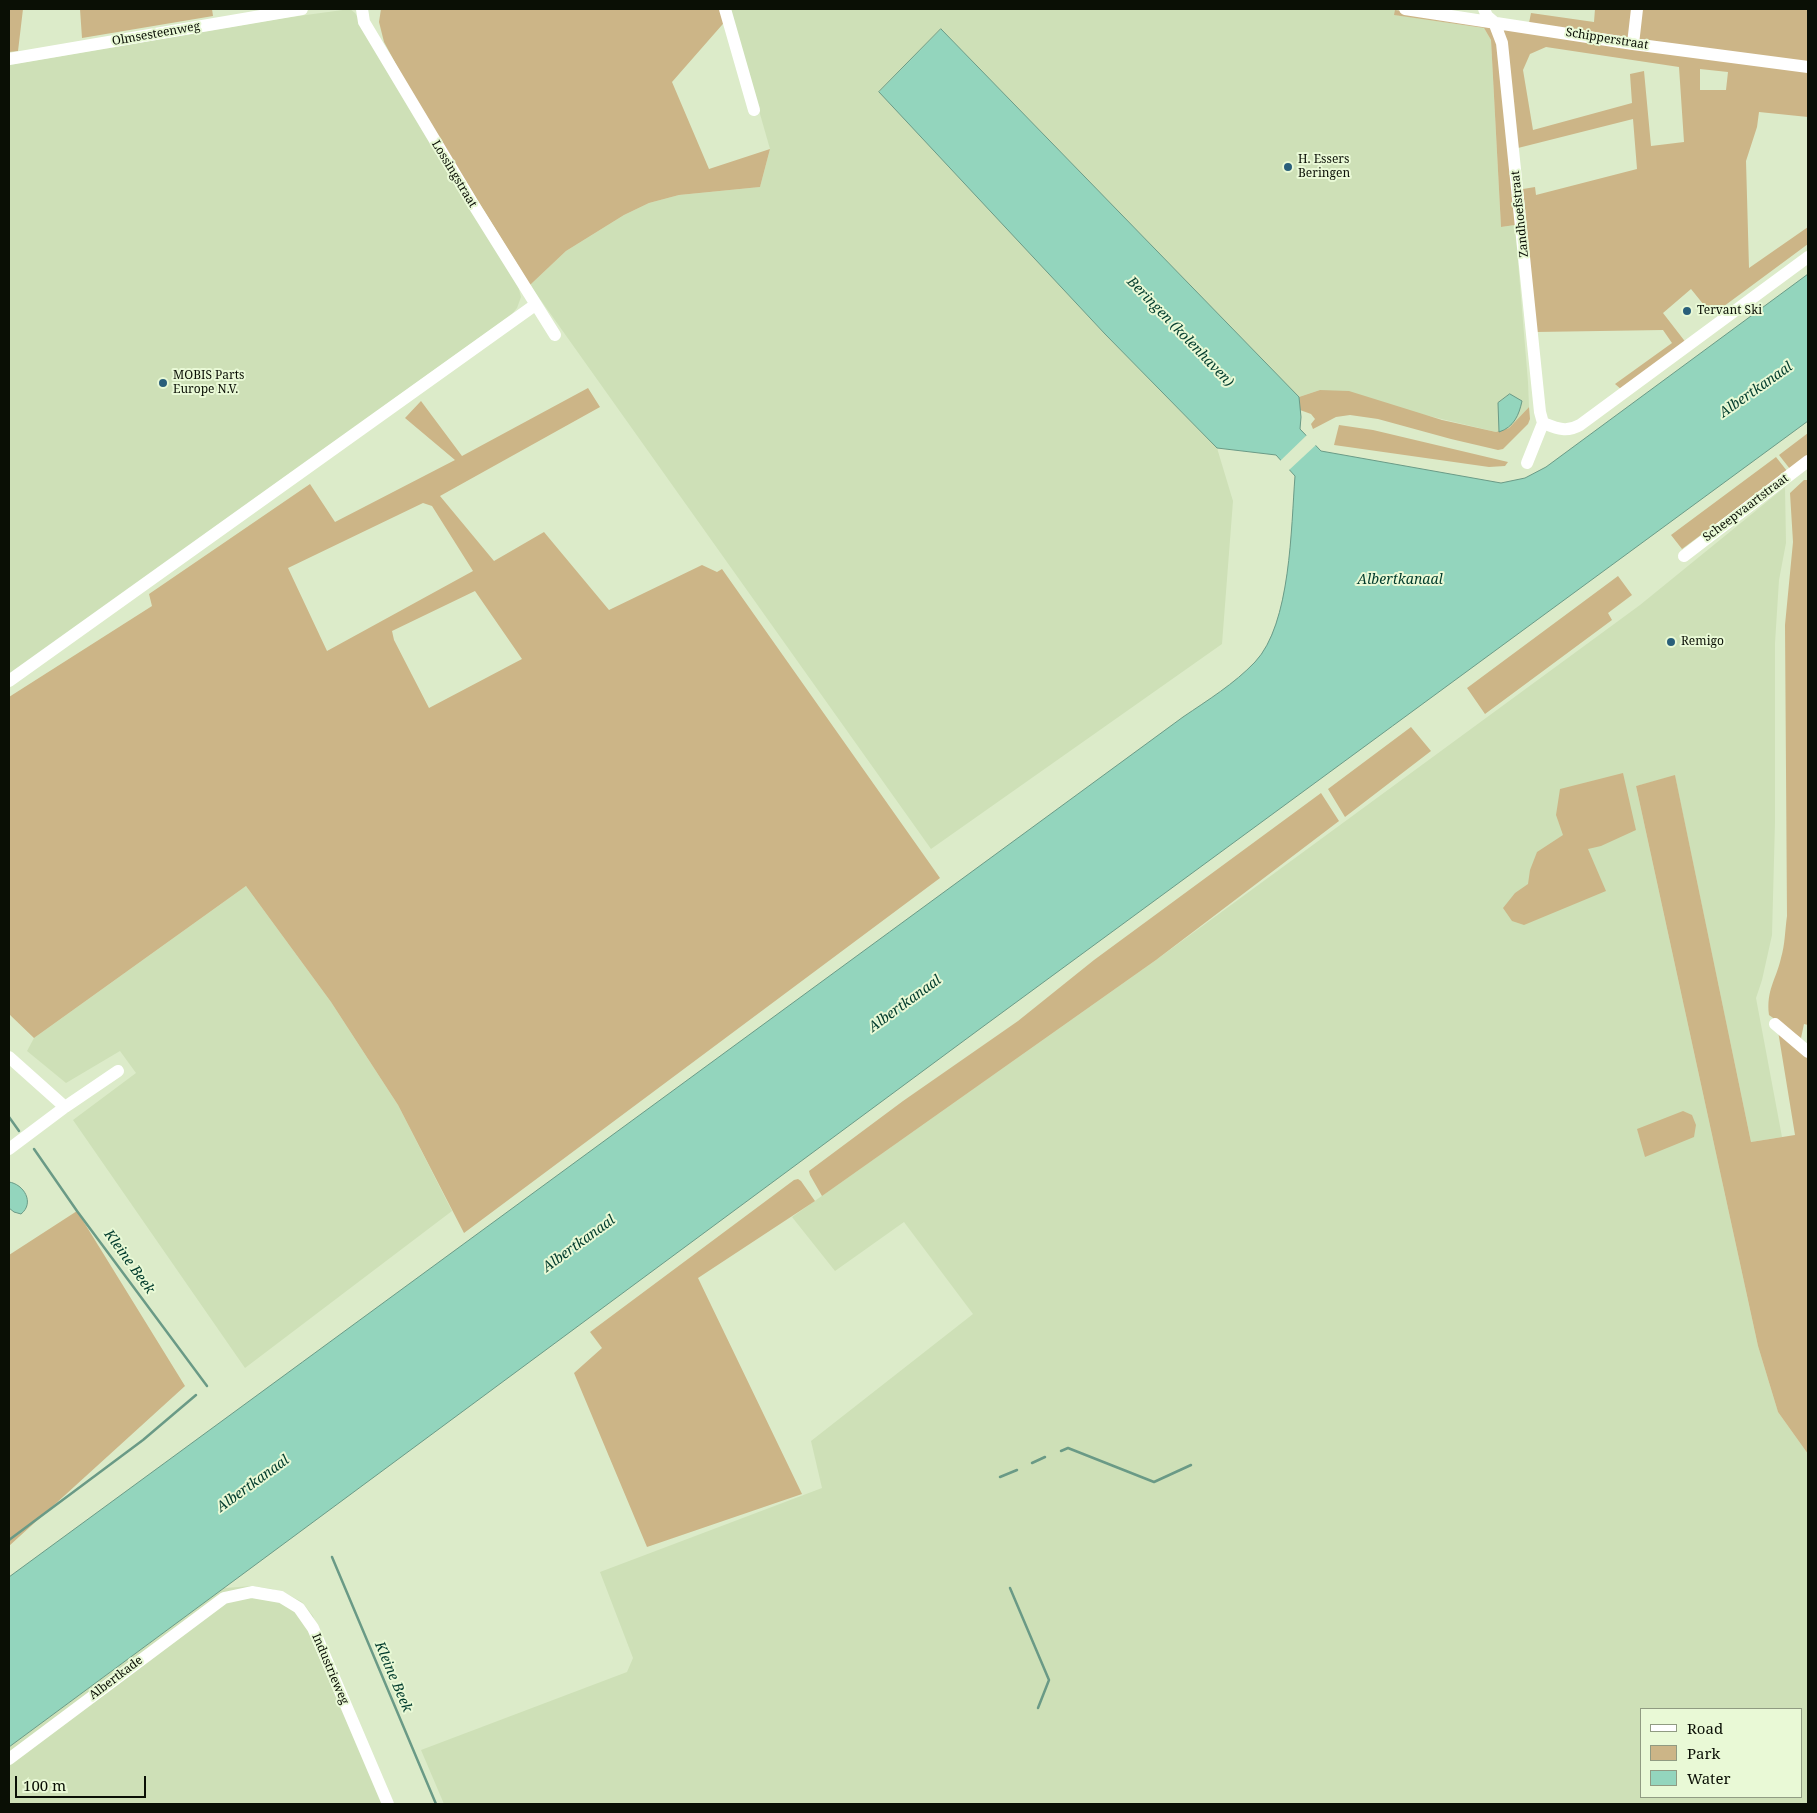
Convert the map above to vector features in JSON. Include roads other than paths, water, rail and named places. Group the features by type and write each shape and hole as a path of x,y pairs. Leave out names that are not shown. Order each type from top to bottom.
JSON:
{"street":[{"name":"Olmsesteenweg","path":"9,59 302,9"},
{"name":"Lossingstraat","path":"362,9 364,22 414,108 555,335"},
{"path":"725,9 754,110"},
{"name":"Schipperstraat","path":"1405,9 1632,44 1808,66"},
{"name":"Zandhoefstraat","path":"1484,9 1487,16 1494,22 1502,43 1540,412 1543,423"},
{"path":"1632,44 1637,9"},
{"path":"1527,463 1543,423 1562,430 1574,429 1808,257"},
{"path":"9,681 535,305"},
{"name":"Scheepvaartstraat","path":"1684,556 1808,461"},
{"path":"1775,1024 1808,1052"},
{"path":"9,1058 65,1107"},
{"path":"9,1149 65,1107 118,1071"},
{"name":"Industrieweg","path":"224,1598 252,1592 281,1597 299,1608 313,1628 388,1804"},
{"name":"Albertkade","path":"9,1759 224,1598"}],"water":[{"name":"Albertkanaal","path":"941,29 1299,397 1300,429 1321,451 1501,483 1525,478 1546,467 1808,274 1808,421 977,1031 9,1747 9,1577 1220,691 1255,662 1267,645 1276,624 1287,574 1295,476 1276,455 1217,448 1105,334 879,92"},
{"path":"1510,394 1522,401 1521,406 1512,424 1499,432 1498,403"},
{"path":"9,1182 19,1186 26,1195 27,1205 21,1214 9,1208"}],"waterway":[{"name":"Kleine Beek","path":"9,1117 19,1131"},
{"name":"Kleine Beek","path":"34,1149 77,1211 207,1386"},
{"path":"9,1540 143,1440 196,1395"},
{"path":"1061,1451 1068,1448 1154,1482 1191,1465"},
{"path":"1032,1463 1045,1457"},
{"path":"1000,1477 1017,1470"},
{"name":"Kleine Beek","path":"332,1557 436,1804"},
{"path":"1010,1588 1049,1680 1038,1708"}],"place":[{"name":"H. Essers Beringen","path":"1288,167"},
{"name":"Tervant Ski","path":"1687,311"},
{"name":"MOBIS Parts Europe N.V.","path":"163,383"},
{"name":"Remigo","path":"1671,642"}],"water label":[{"name":"Beringen (kolenhaven)","path":"1180,332"}]}
